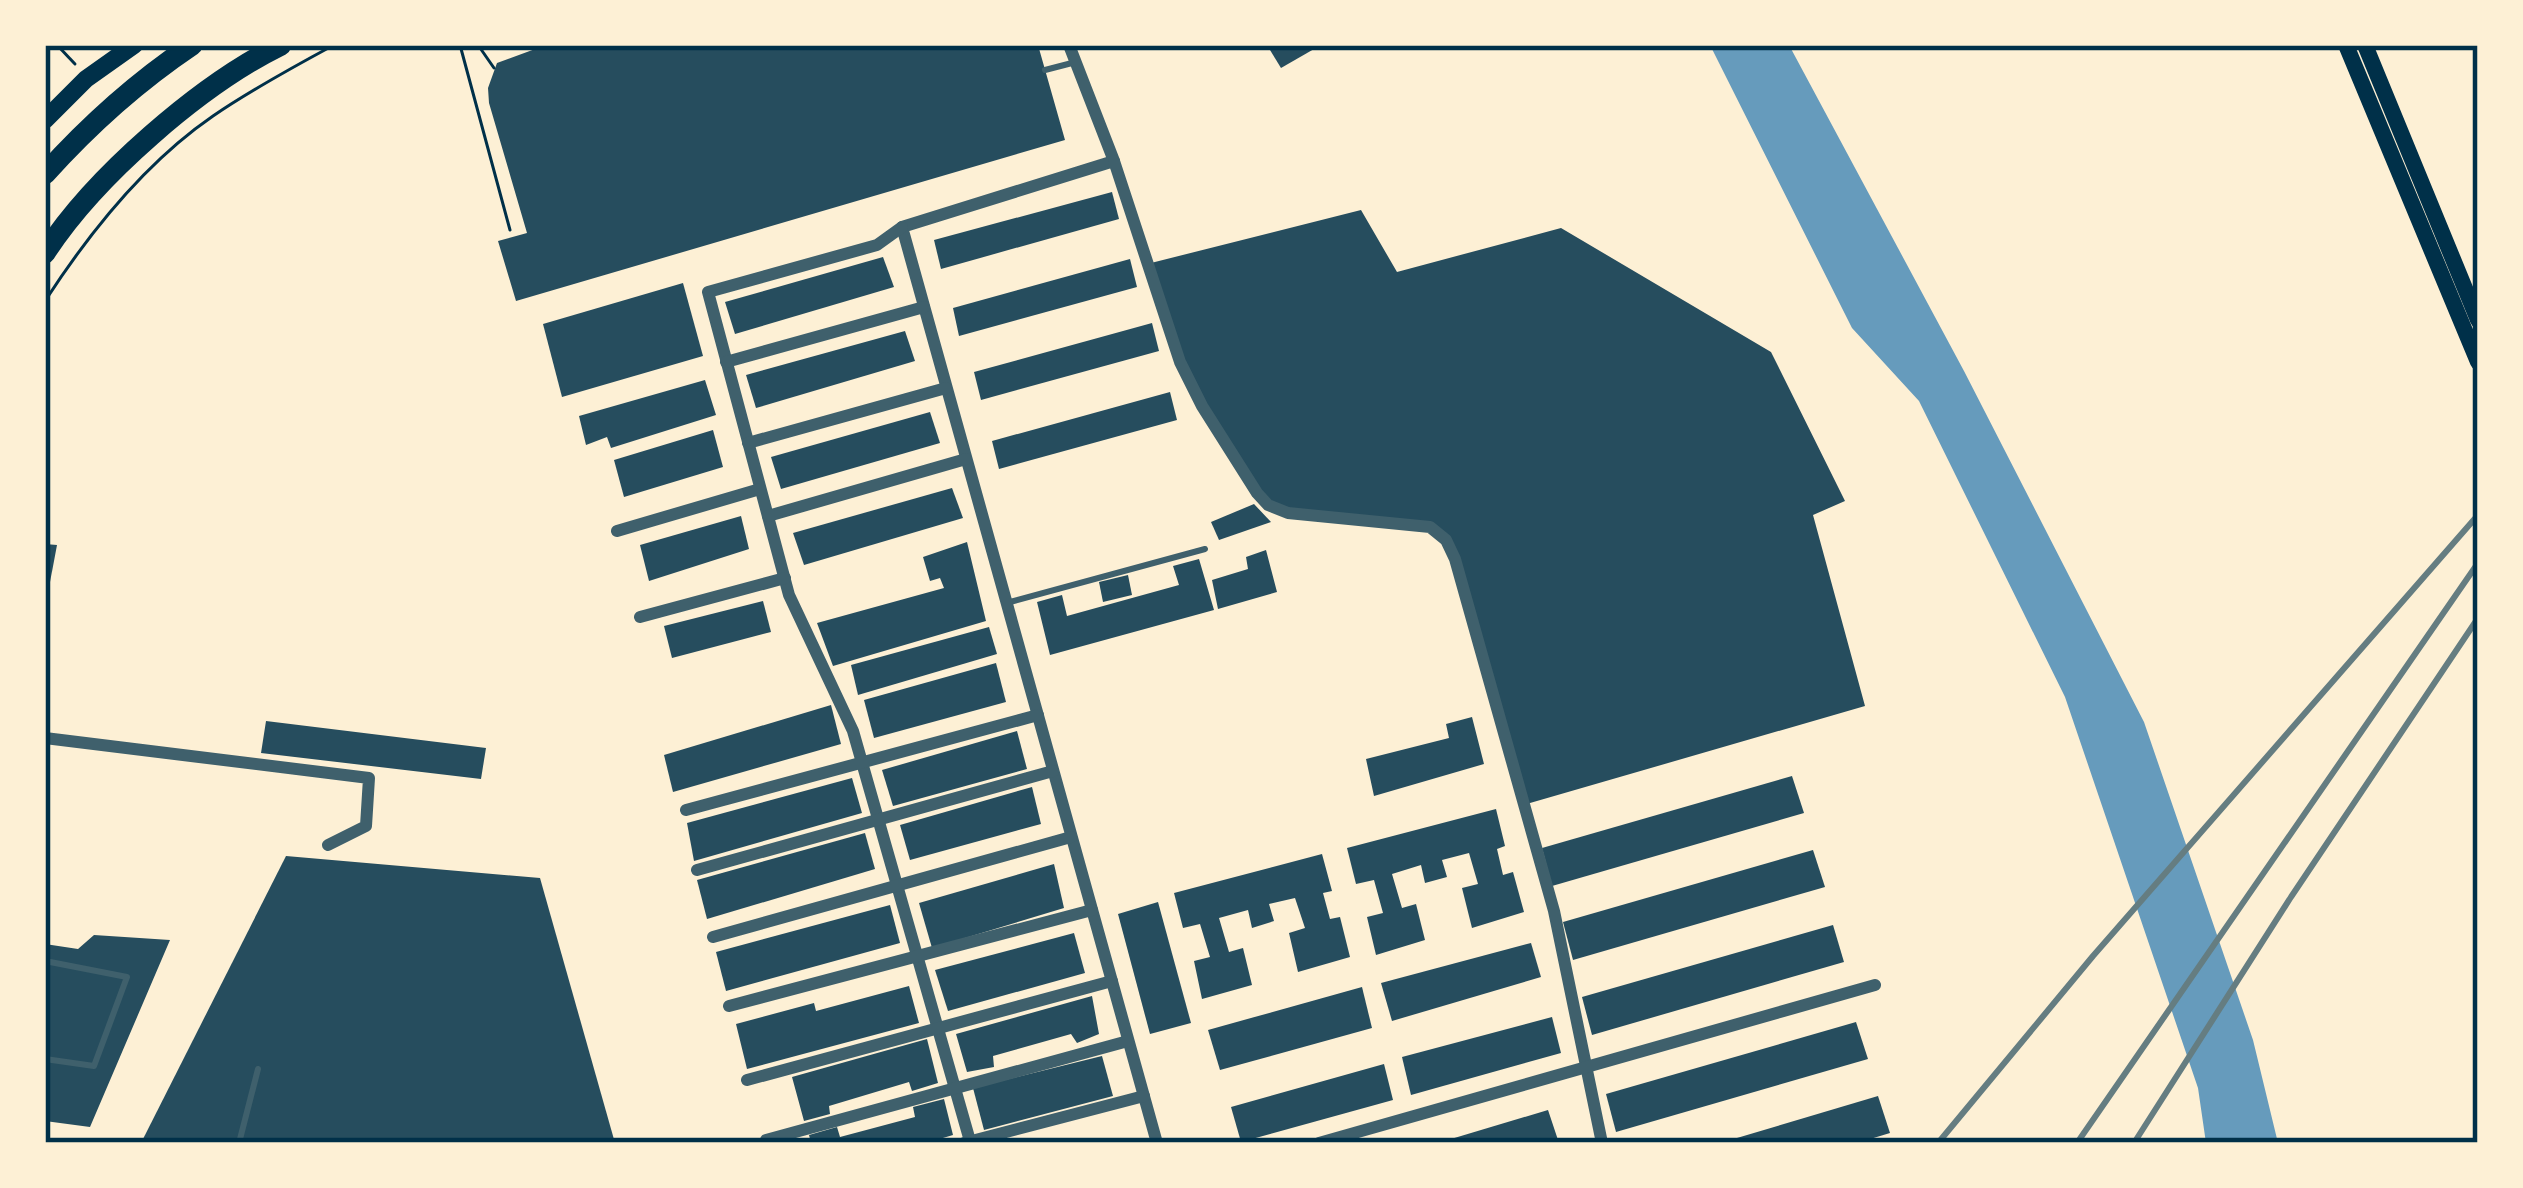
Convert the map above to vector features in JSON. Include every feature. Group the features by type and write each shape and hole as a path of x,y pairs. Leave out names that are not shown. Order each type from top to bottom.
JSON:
{"highway":[{"path":"45,174 85,131 192,45"},
{"path":"45,253 57,234 140,146 203,94 280,45"}],"main road":[{"path":"45,120 86,79 134,45"},
{"path":"2346,45 2478,362"},
{"path":"2365,45 2478,320"}],"street":[{"path":"1069,45 1114,160 1180,362 1212,423 1268,506 1288,513 1430,527 1446,539 1554,911 1602,1143"},
{"path":"1114,160 902,227 877,245 708,292 785,578 853,730 967,1142 1144,1096"},
{"path":"902,227 1157,1143"},
{"path":"726,362 924,307"},
{"path":"748,443 946,388"},
{"path":"768,516 966,459"},
{"path":"617,531 760,489"},
{"path":"640,617 785,578"},
{"path":"686,810 1038,716"},
{"path":"45,738 369,778 366,826 328,844"},
{"path":"697,870 1053,771"},
{"path":"713,937 1071,837"},
{"path":"729,1006 1092,910"},
{"path":"747,1080 1112,981"},
{"path":"1319,1143 1875,985"},
{"path":"766,1140 1128,1041"}],"lane":[{"path":"1045,70 1076,62"},
{"path":"1006,603 1205,549"},
{"path":"45,961 127,976 94,1066 45,1059"},
{"path":"239,1143 258,1069"}],"path":[{"path":"57,45 76,66"},
{"path":"45,301 122,200 194,131 334,45"},
{"path":"460,45 511,230"},
{"path":"478,45 494,68"}],"water":[{"path":"1710,45 1789,45 1964,371 2144,722 2253,1040 2278,1143 2206,1143 2198,1088 2065,697 1919,401 1852,328"}],"building":[{"path":"546,45 1038,45 1065,140 516,301 498,241 527,233 488,88 497,63"},
{"path":"1267,45 1321,45 1281,68"},
{"path":"1112,192 1119,219 941,269 934,240"},
{"path":"1361,210 1397,272 1561,228 1771,352 1845,501 1813,515 1865,706 1523,805 1455,559 1430,527 1268,505 1202,406 1147,264"},
{"path":"883,257 894,287 735,334 725,302"},
{"path":"1130,259 1137,287 959,336 953,308"},
{"path":"683,283 703,356 562,397 543,324"},
{"path":"1152,323 1159,351 981,400 974,372"},
{"path":"905,331 915,361 756,408 746,375"},
{"path":"705,380 716,415 611,448 607,437 586,445 579,416"},
{"path":"1170,392 1177,420 999,469 992,441"},
{"path":"930,412 940,443 781,489 771,457"},
{"path":"713,430 723,467 624,497 614,460"},
{"path":"952,488 963,518 804,565 793,533"},
{"path":"1254,504 1271,522 1219,540 1211,522"},
{"path":"741,516 749,549 649,581 640,545"},
{"path":"967,542 986,621 833,666 817,623 944,588 940,578 930,581 923,557"},
{"path":"45,544 57,545 47,598 45,597"},
{"path":"1266,550 1277,592 1218,609 1212,580 1248,569 1246,557"},
{"path":"1199,559 1214,610 1050,655 1037,602 1062,595 1067,616 1179,585 1173,566"},
{"path":"1128,575 1132,595 1103,602 1099,582"},
{"path":"763,601 771,632 672,658 664,626"},
{"path":"989,627 997,654 858,695 851,665"},
{"path":"996,663 1006,702 874,738 864,700"},
{"path":"831,705 841,744 673,792 664,755"},
{"path":"1472,717 1484,764 1374,796 1366,759 1449,738 1446,724"},
{"path":"266,721 486,748 481,779 261,753"},
{"path":"1017,731 1027,769 893,806 882,770"},
{"path":"1792,776 1804,813 1552,886 1542,848"},
{"path":"852,778 862,813 694,861 687,823"},
{"path":"1032,787 1041,824 910,860 900,825"},
{"path":"1496,809 1505,846 1497,849 1503,875 1513,872 1524,912 1472,928 1462,888 1478,884 1469,853 1442,860 1447,877 1425,883 1421,865 1392,874 1402,908 1416,904 1425,940 1376,955 1367,917 1383,913 1374,880 1356,884 1347,848"},
{"path":"865,833 875,869 707,919 697,880"},
{"path":"1813,850 1825,887 1573,960 1563,922"},
{"path":"1322,854 1332,891 1323,893 1330,919 1340,917 1350,957 1298,972 1289,933 1305,928 1295,898 1269,904 1274,921 1252,928 1248,910 1219,918 1229,952 1243,948 1252,985 1202,999 1194,961 1210,957 1200,924 1183,928 1174,893"},
{"path":"286,856 540,878 615,1143 141,1143"},
{"path":"1054,864 1064,908 932,948 919,903"},
{"path":"1158,902 1191,1023 1150,1034 1118,914"},
{"path":"890,905 900,943 726,991 716,952"},
{"path":"1833,925 1844,962 1592,1035 1582,997"},
{"path":"1074,933 1085,973 948,1011 935,970"},
{"path":"94,935 170,940 90,1127 45,1121 45,944 78,949"},
{"path":"1531,943 1541,977 1392,1021 1381,983"},
{"path":"909,986 919,1023 747,1069 736,1024 814,1003 816,1011"},
{"path":"1362,987 1372,1028 1220,1070 1208,1030"},
{"path":"1092,996 1099,1034 1077,1043 1071,1034 993,1056 994,1067 967,1072 956,1034"},
{"path":"1552,1017 1561,1053 1411,1095 1402,1057"},
{"path":"1856,1022 1868,1059 1616,1132 1606,1094"},
{"path":"927,1039 938,1083 912,1091 909,1082 829,1106 830,1114 804,1121 792,1077"},
{"path":"1102,1056 1113,1096 984,1130 973,1088"},
{"path":"1384,1064 1393,1100 1241,1142 1231,1107"},
{"path":"1878,1096 1890,1133 1857,1143 1720,1143"},
{"path":"944,1099 953,1135 926,1143 811,1143 809,1135 837,1127 840,1137 915,1117 913,1107"},
{"path":"1548,1110 1559,1143 1441,1143 1441,1142"}],"railway":[{"path":"1938,1143 2093,956 2478,515"},
{"path":"2077,1143 2478,563"},
{"path":"2134,1143 2478,618"}]}
